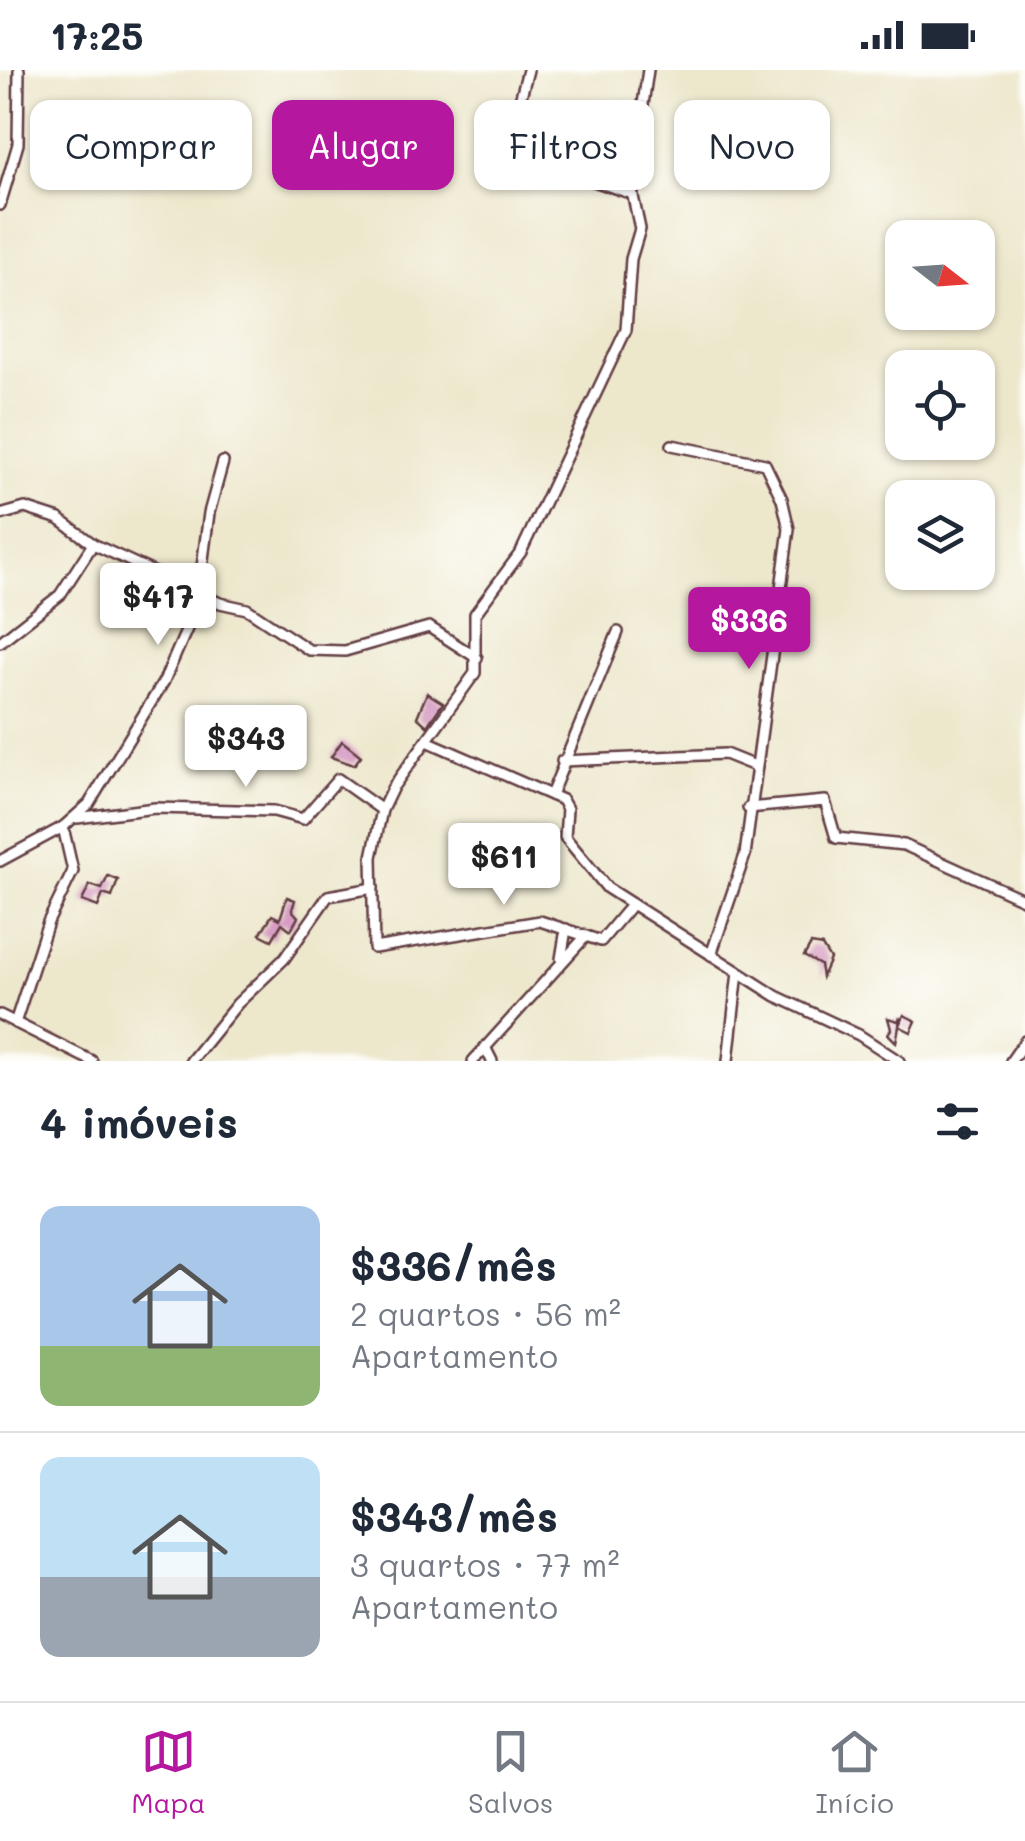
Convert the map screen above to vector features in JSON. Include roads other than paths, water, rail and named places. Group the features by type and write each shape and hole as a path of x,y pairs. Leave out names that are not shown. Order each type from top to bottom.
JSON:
{"street":[{"path":"0,205 18,144 18,70"},
{"path":"528,70 506,152 633,194"},
{"path":"632,904 605,939 540,922 375,949 372,857 382,810 393,788 475,672 475,614 521,552 626,330 631,258 640,229 633,194 648,70"},
{"path":"672,445 765,464 782,499 789,538 748,808 746,854 711,954"},
{"path":"0,861 64,828 100,790 164,680 197,606 196,592 223,462"},
{"path":"0,515 25,508 40,512 93,544 220,603"},
{"path":"0,642 60,596 93,544"},
{"path":"197,606 206,601 247,609 309,650 345,651 429,627 477,658"},
{"path":"551,795 618,632"},
{"path":"427,741 566,804 564,831 576,855 607,888 738,972 899,1061"},
{"path":"562,761 725,754 740,756 755,766"},
{"path":"73,818 154,808 274,810 303,820 338,779 382,810"},
{"path":"748,808 824,801 836,838 904,845 1025,900"},
{"path":"15,1023 48,922 74,871 64,828"},
{"path":"191,1061 237,1004 284,959 328,896 372,888"},
{"path":"561,959 566,929"},
{"path":"473,1061 561,959 586,936"},
{"path":"728,1061 738,972"},
{"path":"0,1015 92,1061"},
{"path":"1012,1061 1025,1041"},
{"path":"485,1047 492,1061"}]}
